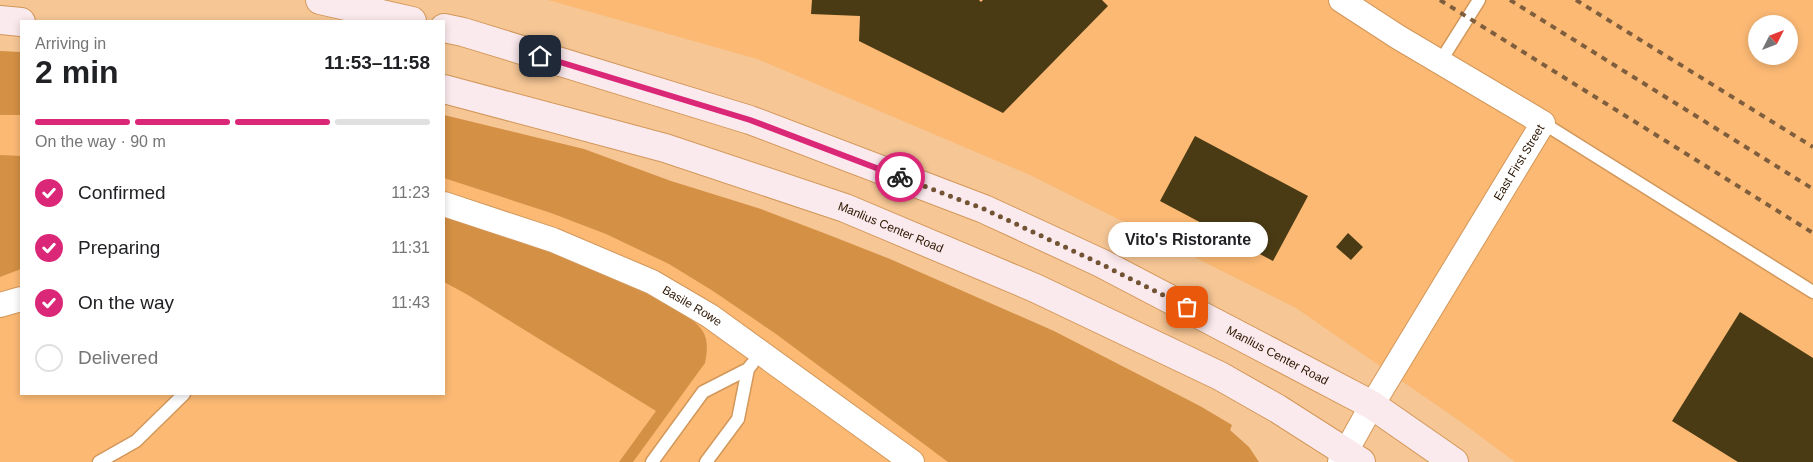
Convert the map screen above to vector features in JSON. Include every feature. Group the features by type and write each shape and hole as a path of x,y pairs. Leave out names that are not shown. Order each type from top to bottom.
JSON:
{"main road":[{"path":"320,0 408,20"},
{"path":"0,20 20,22"},
{"name":"Manlius Center Road","path":"445,28 473,35 750,120 984,209 1118,272 1372,405 1454,462"},
{"name":"Manlius Center Road","path":"445,89 665,148 845,208 1035,288 1220,376 1349,458"}],"street":[{"name":"East First Street","path":"1341,0 1544,124 1372,405 1349,458"},
{"name":"Basile Rowe","path":"445,204 553,240 652,282 710,316 754,361 912,462"},
{"path":"0,305 20,298"}],"lane":[{"path":"1440,62 1479,0"},
{"path":"1544,124 1813,292"},
{"path":"652,462 703,392 754,361"},
{"path":"706,462 738,419 754,361"},
{"path":"99,462 136,442 183,395"}],"shaded area":[{"path":"548,0 1813,0 1813,462 1515,462 1461,422 1296,308 1030,175 757,59"},
{"path":"0,51 20,52 20,115 0,115"},
{"path":"0,97 20,98 20,395 445,395 445,163 594,201 977,462 0,462"},
{"path":"445,115 584,149 671,181 761,209 890,259 1054,331 1200,406 1232,425 1230,430 1249,447 1259,462 948,462 776,334 713,291 669,264 606,234 551,213 445,178"},
{"path":"0,155 20,156 20,269 0,277"},
{"path":"445,215 559,254 642,291 682,314 702,330 707,342 705,363 633,462 619,462 656,411 445,283"}],"building":[{"path":"812,0 979,0 981,2 983,0 1102,0 1108,6 1003,113 859,41 860,16 811,14"},
{"path":"1195,136 1308,196 1273,261 1160,201"},
{"path":"1348,233 1363,247 1351,260 1336,247"},
{"path":"1740,312 1813,358 1813,462 1738,462 1672,421"}],"railway":[{"path":"1440,0 1813,233"},
{"path":"1510,0 1813,189"},
{"path":"1576,0 1813,147"}],"way so far":[{"path":"900,177 984,209 1187,307"}],"place":[{"name":"Vito's Ristorante","path":"1187,307"}],"route":[{"path":"540,56 750,120 900,177"}]}
